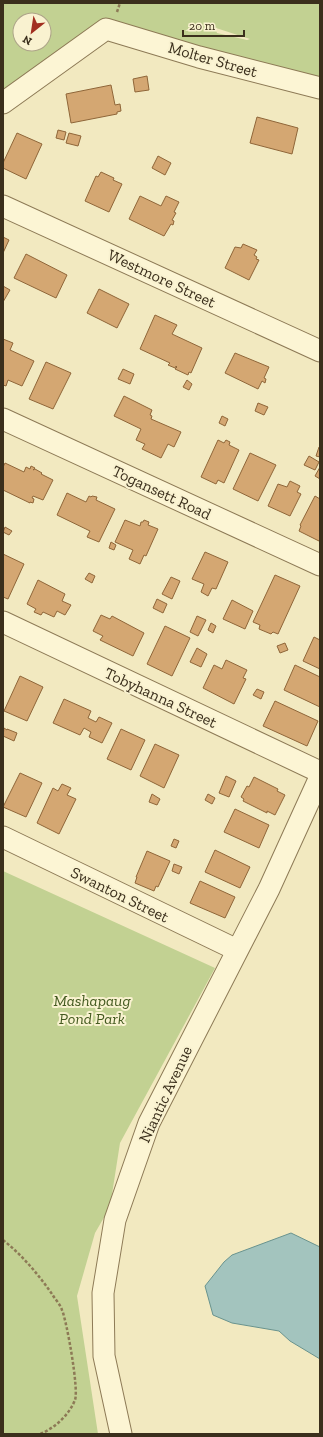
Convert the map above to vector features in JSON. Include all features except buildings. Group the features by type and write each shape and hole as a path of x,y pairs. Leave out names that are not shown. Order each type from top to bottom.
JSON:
{"street":[{"name":"Molter Street","path":"3,103 106,29 199,57 320,88"},
{"name":"Westmore Street","path":"3,206 320,352"},
{"name":"Togansett Road","path":"3,419 320,565"},
{"name":"Tobyhanna Street","path":"3,622 320,772"},
{"name":"Niantic Avenue","path":"121,1434 104,1356 103,1293 115,1220 149,1123 268,889 314,809 320,777"},
{"name":"Swanton Street","path":"3,837 237,950"}],"path":[{"path":"3,1240 37,1273 62,1309 72,1359 75,1378 75,1399 61,1420 52,1428 40,1434"}],"green space":[{"path":"3,3 320,3 320,91 106,29 3,98","holes":["216,28 250,39 247,40 217,33"]},
{"name":"Mashapaug Pond Park","path":"3,871 215,968 120,1143 110,1207 95,1233 77,1296 98,1434 3,1434"}],"water":[{"path":"291,1233 320,1247 320,1359 290,1341 279,1331 232,1323 213,1315 205,1286 224,1262 232,1255"}]}
